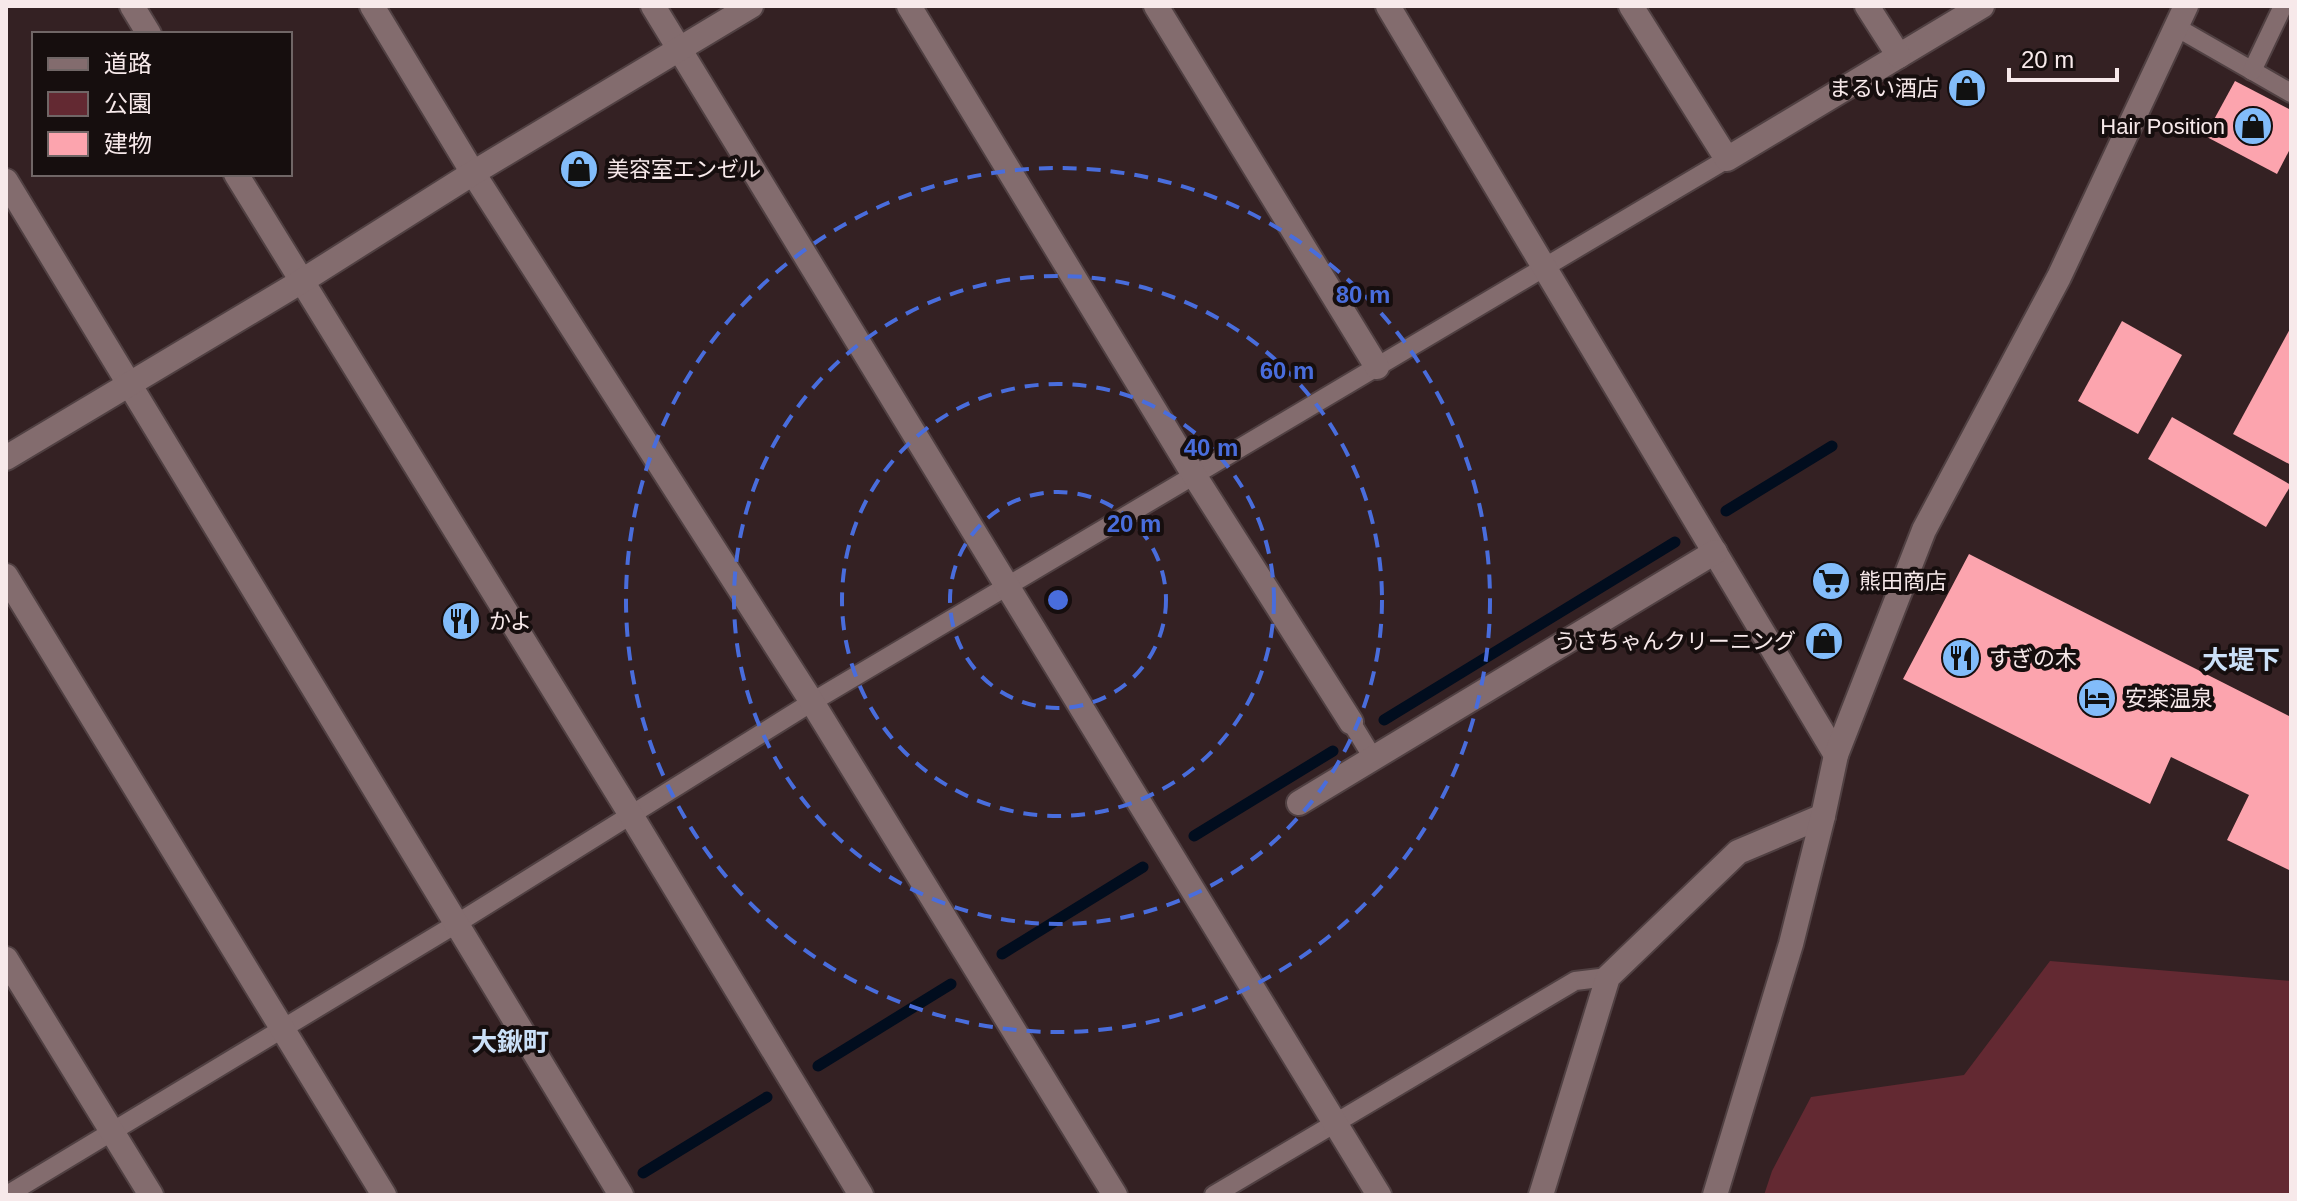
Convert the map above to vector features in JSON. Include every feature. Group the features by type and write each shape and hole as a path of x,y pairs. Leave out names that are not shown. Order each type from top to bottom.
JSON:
{"street":[{"path":"132,6 148,32"},
{"path":"372,6 473,173 812,702 1115,1195"},
{"path":"653,6 1379,1195"},
{"path":"6,458 751,6"},
{"path":"909,6 1194,475 1351,722"},
{"path":"1156,6 1377,367"},
{"path":"1388,6 1836,755"},
{"path":"1631,6 1727,159 1982,6"},
{"path":"1867,6 1899,56"},
{"path":"1715,1195 1791,944 1836,755 1924,530 2059,277 2181,17"},
{"path":"237,176 861,1195"},
{"path":"6,181 621,1195"},
{"path":"1299,803 1715,552"},
{"path":"6,576 384,1195"},
{"path":"1541,1195 1608,977 1738,852 1823,816"},
{"path":"6,959 151,1195"}],"lane":[{"path":"2252,71 2283,6"},
{"path":"2181,17 2252,71 2291,93"},
{"path":"7,1195 456,924 812,702 1727,159"},
{"path":"1351,722 1373,758"},
{"path":"1214,1195 1575,981 1608,977"}],"green space":[{"path":"2050,961 2291,981 2291,1195 1764,1195 1772,1171 1811,1097 1964,1075"}],"building":[{"path":"2235,81 2291,110 2291,147 2277,174 2205,136"},
{"path":"2122,321 2182,355 2138,434 2078,401"},
{"path":"2291,327 2291,465 2233,434"},
{"path":"2172,417 2291,485 2266,527 2148,459"},
{"name":"安楽温泉","path":"1969,554 2291,717 2291,871 2227,840 2249,795 2171,757 2150,804 1903,679"}],"waterway":[{"path":"1726,511 1832,446"},
{"path":"1384,720 1675,542"},
{"path":"1194,836 1333,751"},
{"path":"1002,954 1143,867"},
{"path":"818,1066 951,984"},
{"path":"643,1173 767,1097"}],"place":[{"name":"まるい酒店","path":"1967,88"},
{"name":"Hair Position","path":"2253,126"},
{"name":"美容室エンゼル","path":"579,169"},
{"name":"熊田商店","path":"1831,581"},
{"name":"かよ","path":"461,621"},
{"name":"うさちゃんクリーニング","path":"1824,641"},
{"name":"すぎの木","path":"1961,658"},
{"name":"安楽温泉","path":"2097,698"}],"district":[{"name":"大堤下","path":"2241,660"},
{"name":"大鍬町","path":"510,1042"}]}
